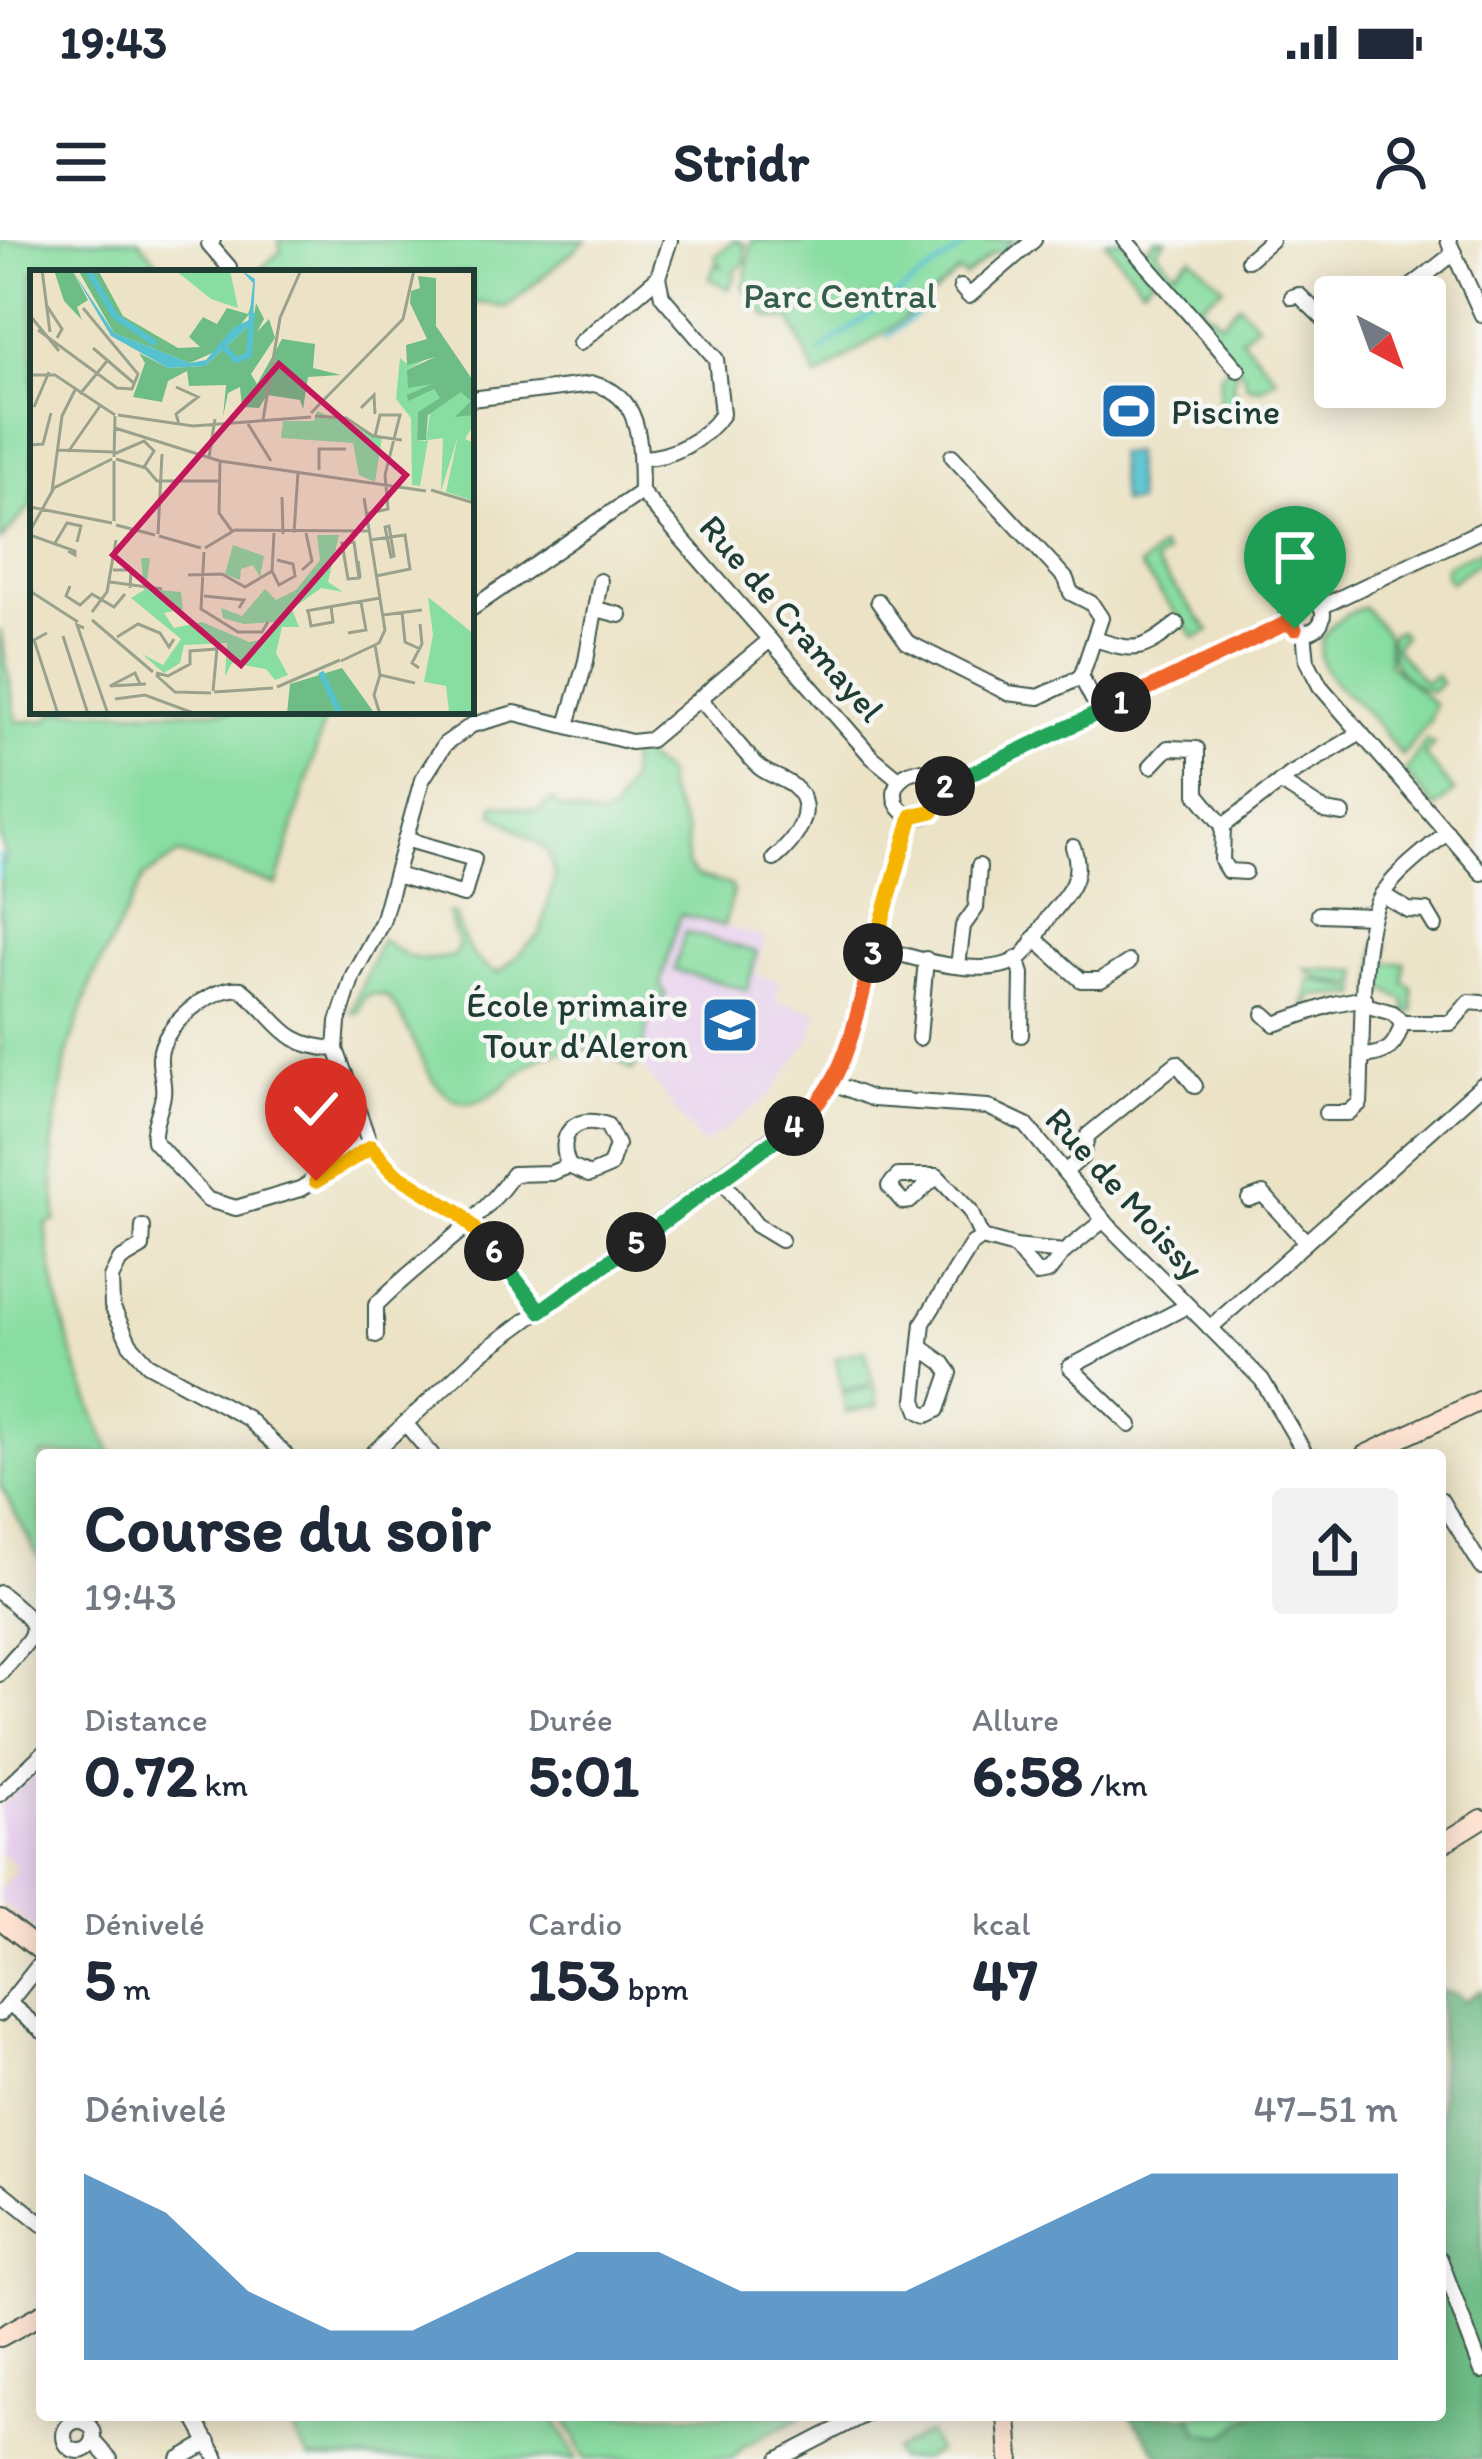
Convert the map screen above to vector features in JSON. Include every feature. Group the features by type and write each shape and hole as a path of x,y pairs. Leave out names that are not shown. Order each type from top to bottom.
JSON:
{"street":[{"path":"213,240 209,244 229,268"},
{"path":"640,458 665,458 712,429 722,414 716,358 662,296 658,277 670,240"},
{"path":"961,287 969,296 1034,240"},
{"path":"1126,240 1238,370"},
{"path":"1248,260 1271,240"},
{"path":"1420,276 1451,247 1482,315"},
{"path":"580,343 658,277"},
{"path":"1292,297 1299,296 1314,310"},
{"path":"474,399 592,384 611,388 626,399 633,418 641,491 474,606"},
{"path":"878,602 908,642 1007,693 1040,697 1081,677 1101,618 1091,603 1071,593 1066,579 952,455"},
{"name":"Rue de Cramayel","path":"641,491 872,757 900,780"},
{"path":"1321,607 1482,530"},
{"path":"567,725 600,581"},
{"path":"1297,598 1314,598 1321,607 1321,622 1304,632 1289,622 1287,612 1297,598"},
{"path":"596,609 620,615"},
{"path":"912,816 933,811 940,789 1289,622"},
{"path":"1095,639 1130,650 1148,646 1178,624"},
{"path":"1304,632 1307,661 1320,686 1482,873"},
{"path":"540,1311 471,1223 393,1172 371,1147 336,1049 338,1022 353,975 382,922 427,769 455,735 488,718 515,713 644,742 656,737 770,640"},
{"path":"1081,677 1100,712"},
{"path":"701,700 761,769 794,786 803,798 805,812 795,841 773,859"},
{"path":"1223,826 1280,782 1361,733"},
{"path":"1151,766 1168,748 1197,748 1197,794 1223,826 1222,861 1228,871 1245,872"},
{"path":"912,816 896,801 900,780 919,771 932,777 940,789"},
{"path":"1280,782 1325,812 1343,814"},
{"path":"377,1449 479,1355 820,1103 833,1083 912,816"},
{"path":"1326,1113 1348,1113 1360,1103 1367,941 1382,894 1447,832"},
{"path":"396,875 464,895 474,859 405,839"},
{"path":"875,946 958,966 995,968 1024,955 1074,887 1073,847"},
{"path":"958,966 962,926 976,908 979,866"},
{"path":"1382,894 1408,910 1426,911 1435,926"},
{"path":"1319,914 1373,916"},
{"path":"1034,938 1081,980 1101,980 1130,962"},
{"path":"1017,958 1022,974 1021,1035"},
{"path":"920,1038 926,959"},
{"path":"336,1049 312,1048 293,1040 241,989 212,993 171,1031 163,1045 159,1060 164,1088 154,1142 208,1199 236,1208 300,1190 371,1147"},
{"path":"1264,1014 1275,1024 1333,1004 1365,1002 1393,1013 1402,1023 1451,1023 1469,1002 1482,1003"},
{"path":"1363,1056 1383,1054 1397,1043 1402,1023"},
{"path":"1065,1172 1082,1157 1088,1136 1177,1064 1195,1086"},
{"name":"Rue de Moissy","path":"833,1083 873,1100 966,1104 1009,1114 1026,1125 1104,1220 1262,1380 1302,1449"},
{"path":"1210,1328 1482,1085"},
{"path":"376,1335 376,1305 495,1201 513,1174 551,1173 569,1166 590,1175 610,1166 617,1145 607,1125 592,1120 576,1123 565,1135 562,1151 569,1166"},
{"path":"937,1176 970,1211 982,1238"},
{"path":"721,1179 756,1226 781,1240"},
{"path":"1249,1199 1263,1194 1306,1241"},
{"path":"1015,1246 1037,1274 1048,1272 1064,1252 1104,1220"},
{"path":"143,1226 142,1247 120,1260 111,1278 112,1306 125,1336 148,1364 225,1403 280,1449"},
{"path":"922,1348 922,1323 972,1244 982,1238 1064,1252"},
{"path":"1130,1425 1070,1367 1186,1306"},
{"path":"1386,1449 1408,1443 1482,1400"},
{"path":"405,1423 427,1449"},
{"path":"1446,1509 1482,1567"},
{"path":"0,1593 34,1626 0,1674"},
{"path":"0,1794 36,1760"},
{"path":"1446,1841 1482,1820"},
{"path":"0,1919 36,1952"},
{"path":"36,1965 4,2008 36,2027"},
{"path":"0,2189 36,2218"},
{"path":"1446,2275 1482,2372"},
{"path":"0,2337 36,2317"},
{"path":"197,2421 217,2459"},
{"path":"779,2459 852,2421"},
{"path":"1007,2421 1010,2459"},
{"path":"94,2441 110,2459"},
{"path":"179,2459 209,2442"}],"shaded area":[{"name":"École primaire Tour d'Aleron","path":"680,914 765,938 755,975 780,981 775,1000 819,1012 811,1038 771,1095 702,1146 639,1062 648,1013"},
{"path":"36,1773 36,1930 0,1901 0,1891 18,1868 0,1853 0,1806"}],"green space":[{"path":"0,240 139,240 164,270 30,270 30,507 0,541"},
{"path":"279,240 586,240 507,307 474,304 474,270 259,270 281,251"},
{"path":"734,240 745,244 745,262 734,272 729,289 709,279 716,264 721,266 715,257"},
{"name":"Parc Central","path":"752,240 1014,240 1006,247 1009,251 993,253 965,277 959,272 912,313 817,378 791,320 768,317 744,287"},
{"path":"1121,240 1153,277 1142,287 1105,241"},
{"path":"1155,240 1166,240 1156,250 1174,271 1192,257 1224,287 1200,304 1209,314 1221,323 1239,304 1257,324 1241,338 1277,378 1261,388 1247,386 1243,373 1142,252"},
{"path":"1230,365 1236,372 1232,388 1236,413 1223,426 1219,423 1220,375"},
{"path":"1161,547 1166,553 1155,563 1210,631 1195,638 1140,567"},
{"path":"1482,549 1480,561 1450,582 1446,566"},
{"path":"1364,607 1387,634 1389,664 1434,704 1430,720 1402,756 1336,685 1321,660 1324,636 1333,625"},
{"path":"0,629 17,722 48,720 53,714 326,714 277,885 179,854 144,877 93,978 67,1053 52,1147 56,1221 46,1224 69,1342 109,1449 36,1449 36,1552 0,1485 0,870 6,858 0,839"},
{"path":"1400,631 1404,636 1394,647 1425,683 1436,675 1441,683 1432,692 1414,684 1394,662 1390,643 1392,633"},
{"path":"1426,740 1434,744 1424,755 1454,791 1435,808 1405,772"},
{"path":"630,749 667,774 666,788 687,833 687,865 696,876 730,885 733,892 724,926 680,914 660,985 666,995 651,1016 642,1053 632,1070 600,1052 559,1052 537,1060 480,1100 456,1100 434,1081 386,996 364,998 359,1012 351,1013 381,939 415,958 454,956 459,946 448,914 455,914 469,950 499,973 540,934 555,877 548,851 493,813 495,804 538,811 553,800 558,807 599,818 612,813 630,779"},
{"path":"685,932 757,952 747,990 674,970"},
{"path":"1376,944 1387,945 1386,963 1405,963 1404,983 1412,986 1413,1012 1406,1013 1405,1001 1386,990 1375,993"},
{"path":"1305,969 1359,971 1359,985 1322,980"},
{"path":"1310,979 1359,990 1358,996 1314,995 1308,1004 1313,1007 1304,1010"},
{"path":"865,1350 873,1383 843,1391 835,1358"},
{"path":"875,1387 878,1406 846,1412 843,1393"},
{"path":"1482,1990 1482,2459 1162,2459 1135,2421 1194,2421 1199,2433 1223,2436 1246,2421 1446,2421 1446,1992 1464,2001"},
{"path":"287,2421 556,2421 577,2459 310,2459"},
{"path":"566,2421 793,2421 743,2447 734,2459 586,2459"},
{"path":"1194,2421 1246,2421 1224,2436 1199,2433"},
{"path":"928,2433 937,2451 922,2459 897,2459 893,2451"}],"water":[{"path":"1133,452 1137,502 1121,503 1117,454"}],"waterway":[{"path":"820,351 973,240"},
{"path":"887,336 922,311"},
{"path":"0,855 0,877"}],"place":[{"name":"Piscine","path":"1129,411"},
{"name":"École primaire Tour d'Aleron","path":"730,1025"}],"route":[{"path":"316,1181 371,1147 393,1172 471,1223 540,1311 820,1103 846,1049 912,816 933,811 940,789 1289,622 1295,629"}]}
